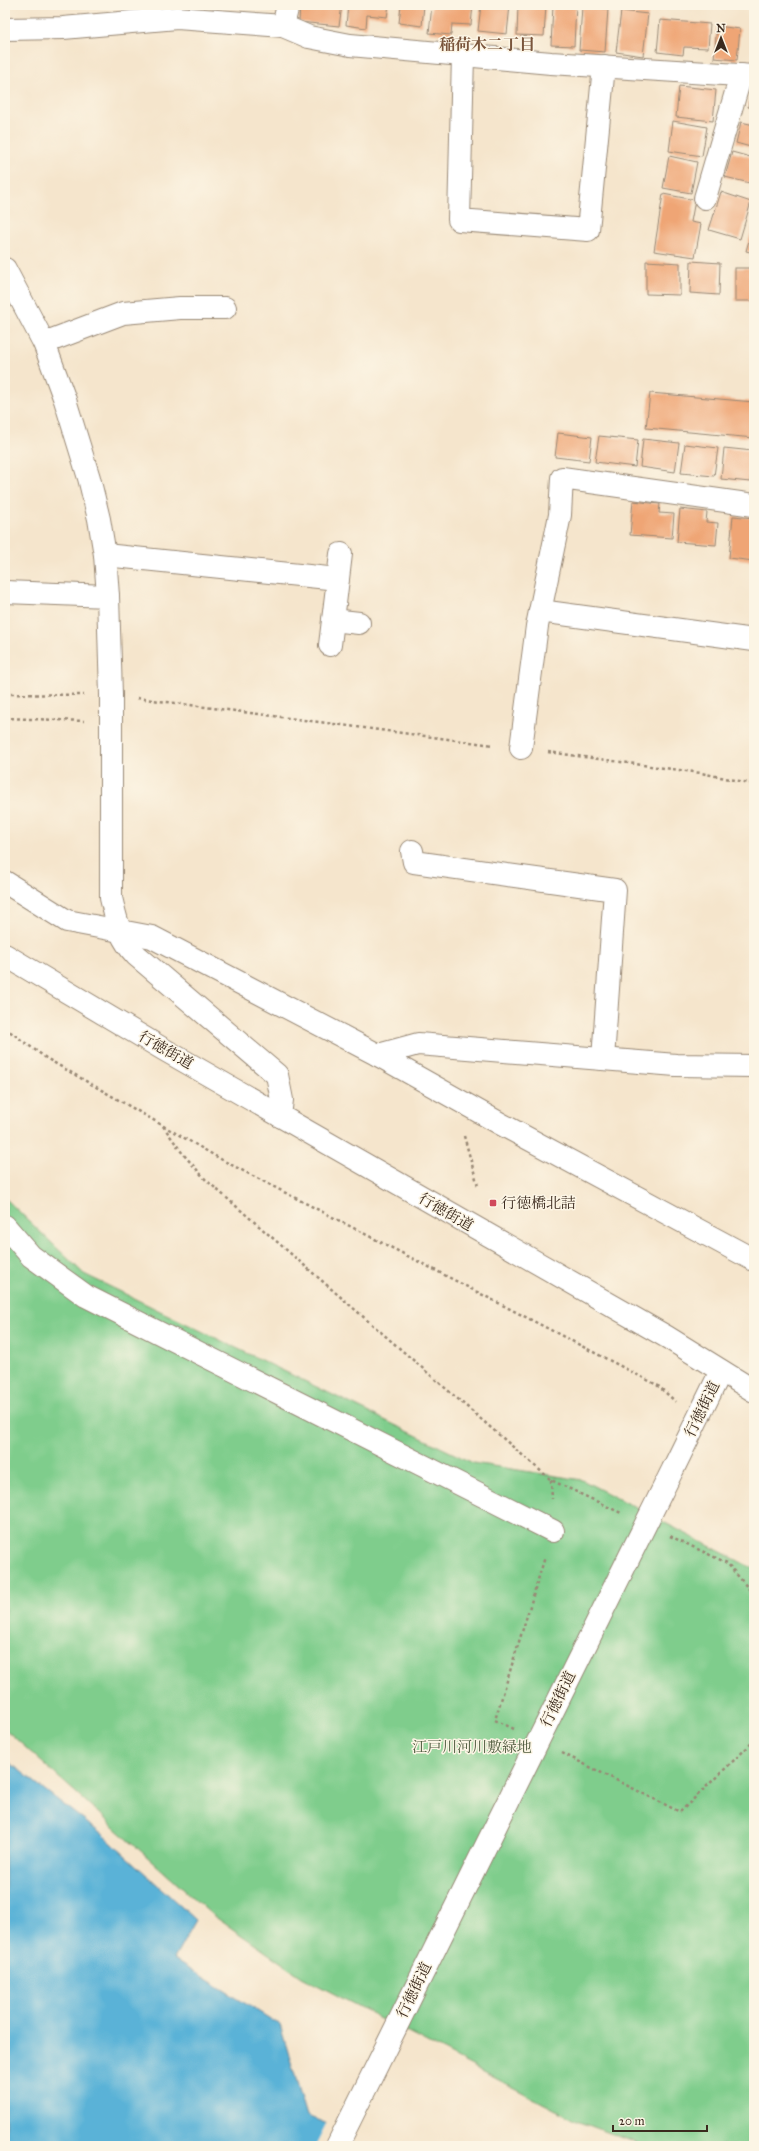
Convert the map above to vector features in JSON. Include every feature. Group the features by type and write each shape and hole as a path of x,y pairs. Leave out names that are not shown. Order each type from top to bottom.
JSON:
{"street":[{"path":"283,26 288,5"},
{"path":"5,29 63,28 176,18 283,26 309,37 350,45 604,66 748,75 705,198"},
{"path":"463,55 459,220 588,230 604,66"},
{"path":"5,269 44,343 65,400 89,478 105,555 108,596 111,695 111,898 118,929 125,943 136,955 277,1075 282,1100 280,1116"},
{"path":"44,343 124,313 180,308 225,308"},
{"path":"521,748 540,612 560,515 562,478 754,506"},
{"path":"330,645 341,554"},
{"path":"105,555 338,579"},
{"path":"5,592 108,596"},
{"path":"540,612 754,640"},
{"path":"333,620 359,623"},
{"path":"412,851 414,862 615,890 603,1059"},
{"path":"5,882 67,921 152,936 378,1055 754,1260"},
{"name":"行徳街道","path":"5,955 163,1049 667,1337 721,1371 337,2146"},
{"path":"378,1055 418,1044 676,1065 754,1066"},
{"path":"5,1226 31,1256 86,1296 553,1531"},
{"path":"721,1371 754,1391"}],"path":[{"path":"5,694 111,695 521,748 701,773 754,784"},
{"path":"5,718 111,722"},
{"path":"5,1028 46,1058 224,1161 657,1385 683,1409 698,1419"},
{"path":"454,1097 478,1186"},
{"path":"162,1124 183,1154 206,1180 552,1480"},
{"path":"517,1730 496,1720 553,1531"},
{"path":"560,1752 680,1812 754,1741"}],"green space":[{"name":"江戸川河川敷緑地","path":"5,1198 84,1274 473,1463 582,1480 754,1569 754,2146 644,2146 579,2122 302,1977 211,1914 5,1729"}],"water":[{"path":"5,1759 104,1836 196,1920 174,1959 280,2025 307,2116 385,2146 5,2146"}],"pier":[{"path":"327,2122 381,2142 380,2146 315,2146"}],"building":[{"path":"300,5 342,5 339,26 299,22"},
{"path":"348,5 389,5 387,17 367,15 366,28 346,25"},
{"path":"401,5 424,5 422,26 399,23"},
{"path":"432,5 473,5 471,25 452,24 451,35 429,33"},
{"path":"481,5 510,5 507,34 478,31"},
{"path":"518,5 546,5 544,36 517,35"},
{"path":"553,5 576,5 574,46 551,45"},
{"path":"582,7 608,9 605,52 579,50"},
{"path":"621,11 648,14 643,56 616,52"},
{"path":"660,20 710,24 708,48 684,47 683,55 657,52"},
{"path":"717,26 740,29 737,60 714,58"},
{"path":"679,86 716,90 713,121 676,117"},
{"path":"751,91 754,92 754,108 748,107"},
{"path":"673,121 707,127 702,156 669,151"},
{"path":"741,122 754,125 754,148 736,143"},
{"path":"732,152 754,158 754,184 725,177"},
{"path":"669,156 697,162 691,193 663,188"},
{"path":"721,192 751,202 740,239 709,230"},
{"path":"663,194 695,200 691,222 701,224 695,257 654,251"},
{"path":"754,223 754,253 746,251"},
{"path":"646,261 680,263 680,295 646,294"},
{"path":"691,261 720,263 719,295 690,293"},
{"path":"735,268 754,268 754,301 735,301"},
{"path":"650,393 754,402 754,438 646,428"},
{"path":"558,433 592,437 589,461 555,457"},
{"path":"599,436 638,440 635,467 595,462"},
{"path":"643,439 679,443 675,472 640,467"},
{"path":"685,444 718,448 714,476 681,473"},
{"path":"724,448 753,451 750,482 721,479"},
{"path":"633,501 660,504 659,513 674,514 672,538 630,535"},
{"path":"680,509 707,512 706,522 718,523 716,545 677,542"},
{"path":"733,516 754,518 754,561 729,558"}],"place":[{"name":"行徳橋北詰","path":"493,1203"}],"district":[{"name":"稲荷木二丁目","path":"487,44"}]}
